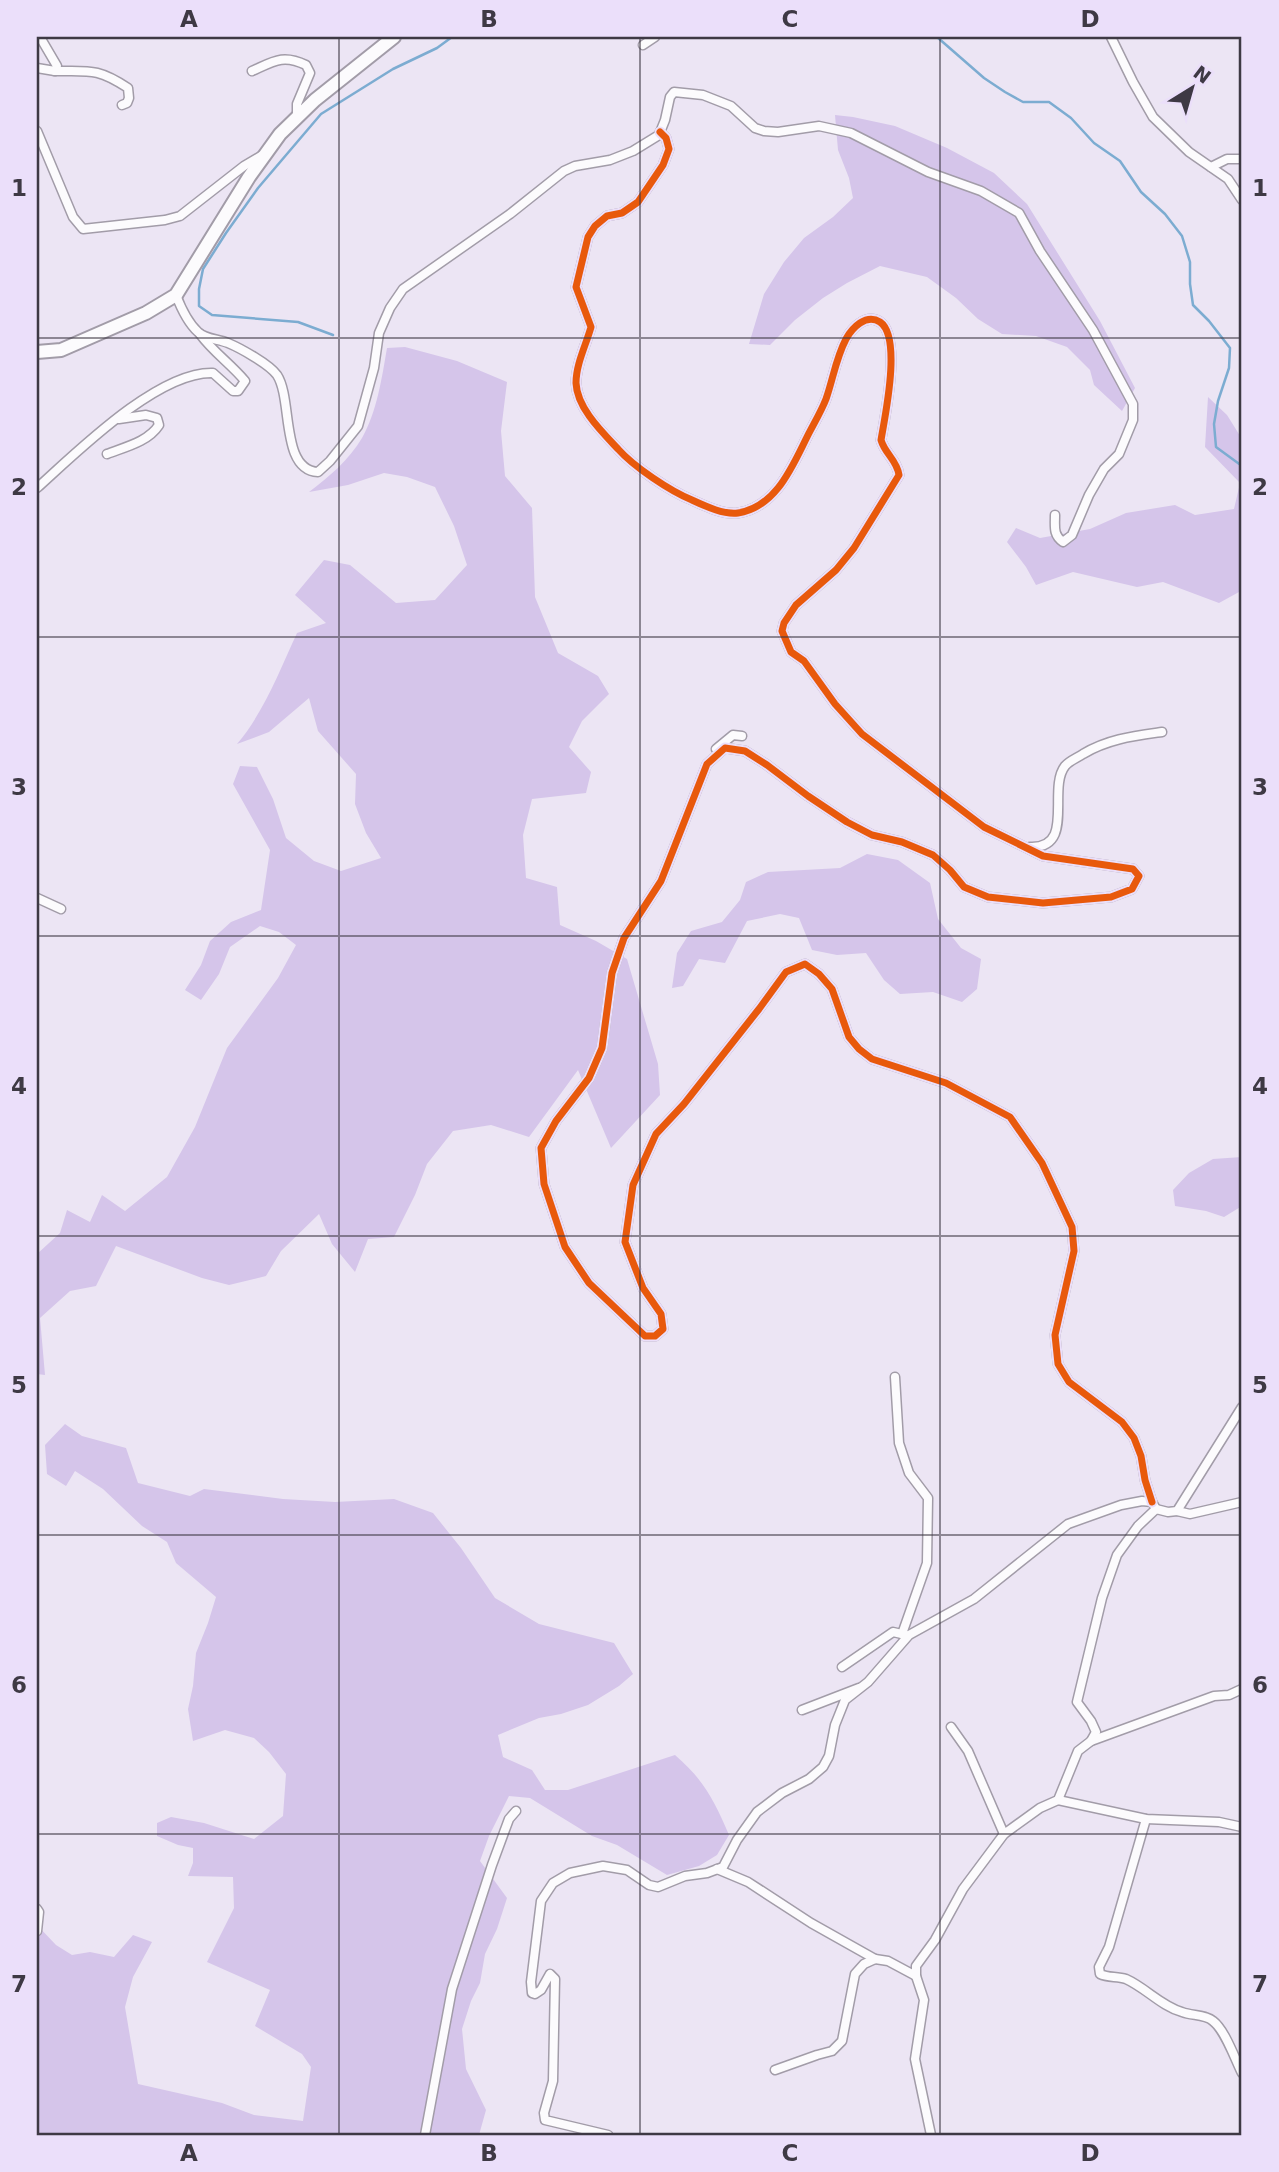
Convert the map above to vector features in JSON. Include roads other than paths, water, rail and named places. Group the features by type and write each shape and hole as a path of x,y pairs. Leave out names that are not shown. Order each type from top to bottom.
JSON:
{"main road":[{"path":"37,352 61,350 146,313 176,295 263,155 297,117 394,37"}],"street":[{"path":"40,37 55,61 55,71"},
{"path":"643,45 655,37"},
{"path":"1111,37 1153,117 1189,152 1228,179 1242,200"},
{"path":"252,71 279,59 295,60 306,65 310,73 297,104 297,117"},
{"path":"37,68 101,72 111,76 128,88 129,98 127,103 122,105"},
{"path":"200,334 229,343 276,374 285,396 290,444 303,467 310,472 318,472 358,426 374,368 379,333 390,308 403,289 510,214 564,171 575,166 610,160 633,151 659,135 670,97 674,92 704,95 731,106 755,128 764,131 778,132 819,126 851,133 928,172 981,191 1019,213 1040,251 1093,330 1133,404 1133,420 1119,454 1104,469 1089,495 1072,535 1063,542 1057,538 1054,531 1055,516"},
{"path":"37,131 74,217 83,229 180,216 244,166 263,155"},
{"path":"660,132 666,138 668,149 663,164 638,202 622,213 607,216 595,226 588,237 576,287 591,327 580,358 576,384 587,414 621,453 674,492 707,507 736,513 756,506 770,496 786,478 825,401 847,337 857,324 871,319 880,322 888,332 892,376 881,440 884,450 898,466 899,475 854,548 836,570 796,606 784,623 782,631 792,652 804,661 835,704 862,734 984,827 1043,856 1133,869 1139,876 1132,889 1111,897 1043,903 988,897 964,887 933,855 902,842 872,835 848,822 745,751 725,748 707,764"},
{"path":"1211,167 1227,159 1242,159"},
{"path":"37,488 97,433 157,390 202,372 213,373 233,391 243,387 245,381 210,348 182,310 176,295"},
{"path":"107,454 143,440 155,432 159,425 157,418 146,415 116,419"},
{"path":"1023,846 1038,847 1054,835 1058,823 1061,773 1066,764 1098,746 1122,738 1162,732"},
{"path":"742,736 733,735 712,753 661,880 624,938 612,973 602,1048 589,1078 556,1121 541,1148 544,1184 565,1247 589,1283 645,1336 655,1336 663,1328 661,1314 643,1288 625,1242 633,1185 656,1134 684,1104 786,972 805,964 819,974 832,989 849,1037 859,1049 872,1059 946,1083 1010,1117 1042,1163 1073,1227 1074,1251 1055,1335 1058,1364 1069,1382 1122,1422 1134,1438 1154,1506"},
{"path":"37,898 61,909"},
{"path":"895,1377 898,1443 909,1473 928,1498 927,1563 905,1635"},
{"path":"1177,1511 1242,1407"},
{"path":"608,2135 545,2120 544,2112 553,2081 556,1988 555,1979 550,1974 541,1990 535,1994 532,1993 531,1982 541,1901 554,1883 570,1873 603,1866 627,1870 649,1885 659,1887 685,1876 707,1873 723,1867 737,1840 757,1812 782,1793 809,1779 822,1767 830,1756 835,1726 845,1700 861,1687 905,1635 974,1599 1068,1524 1121,1505 1154,1506 1168,1512 1190,1514 1242,1502"},
{"path":"1091,1741 1096,1732 1077,1702 1102,1598 1117,1555 1154,1506"},
{"path":"842,1667 893,1632 905,1635"},
{"path":"802,1710 861,1687"},
{"path":"1058,1800 1078,1751 1091,1741 1214,1696 1229,1695 1242,1689"},
{"path":"951,1727 968,1751 1004,1834"},
{"path":"931,2135 915,2059 924,2000 916,1976 916,1966 935,1940 963,1889 1004,1834 1040,1808 1058,1800 1146,1819 1219,1822 1242,1827"},
{"path":"425,2135 452,1989 492,1865 509,1819 516,1811"},
{"path":"1146,1819 1109,1947 1099,1967 1100,1974 1123,1978 1165,2005 1183,2013 1211,2018 1242,2073"},
{"path":"716,1869 748,1882 811,1923 875,1959 888,1961 916,1976"},
{"path":"37,1909 37,1931"},
{"path":"775,2070 832,2051 842,2040 855,1974 864,1964 875,1959"}],"waterway":[{"path":"333,335 298,322 212,315 199,306 203,269 258,188 321,114 393,69 437,48 452,37"},
{"path":"937,37 984,78 1005,92 1023,102 1049,102 1071,118 1094,143 1120,161 1141,192 1165,214 1182,236 1190,262 1193,305 1230,348 1229,368 1214,424 1216,447 1242,466"}]}
